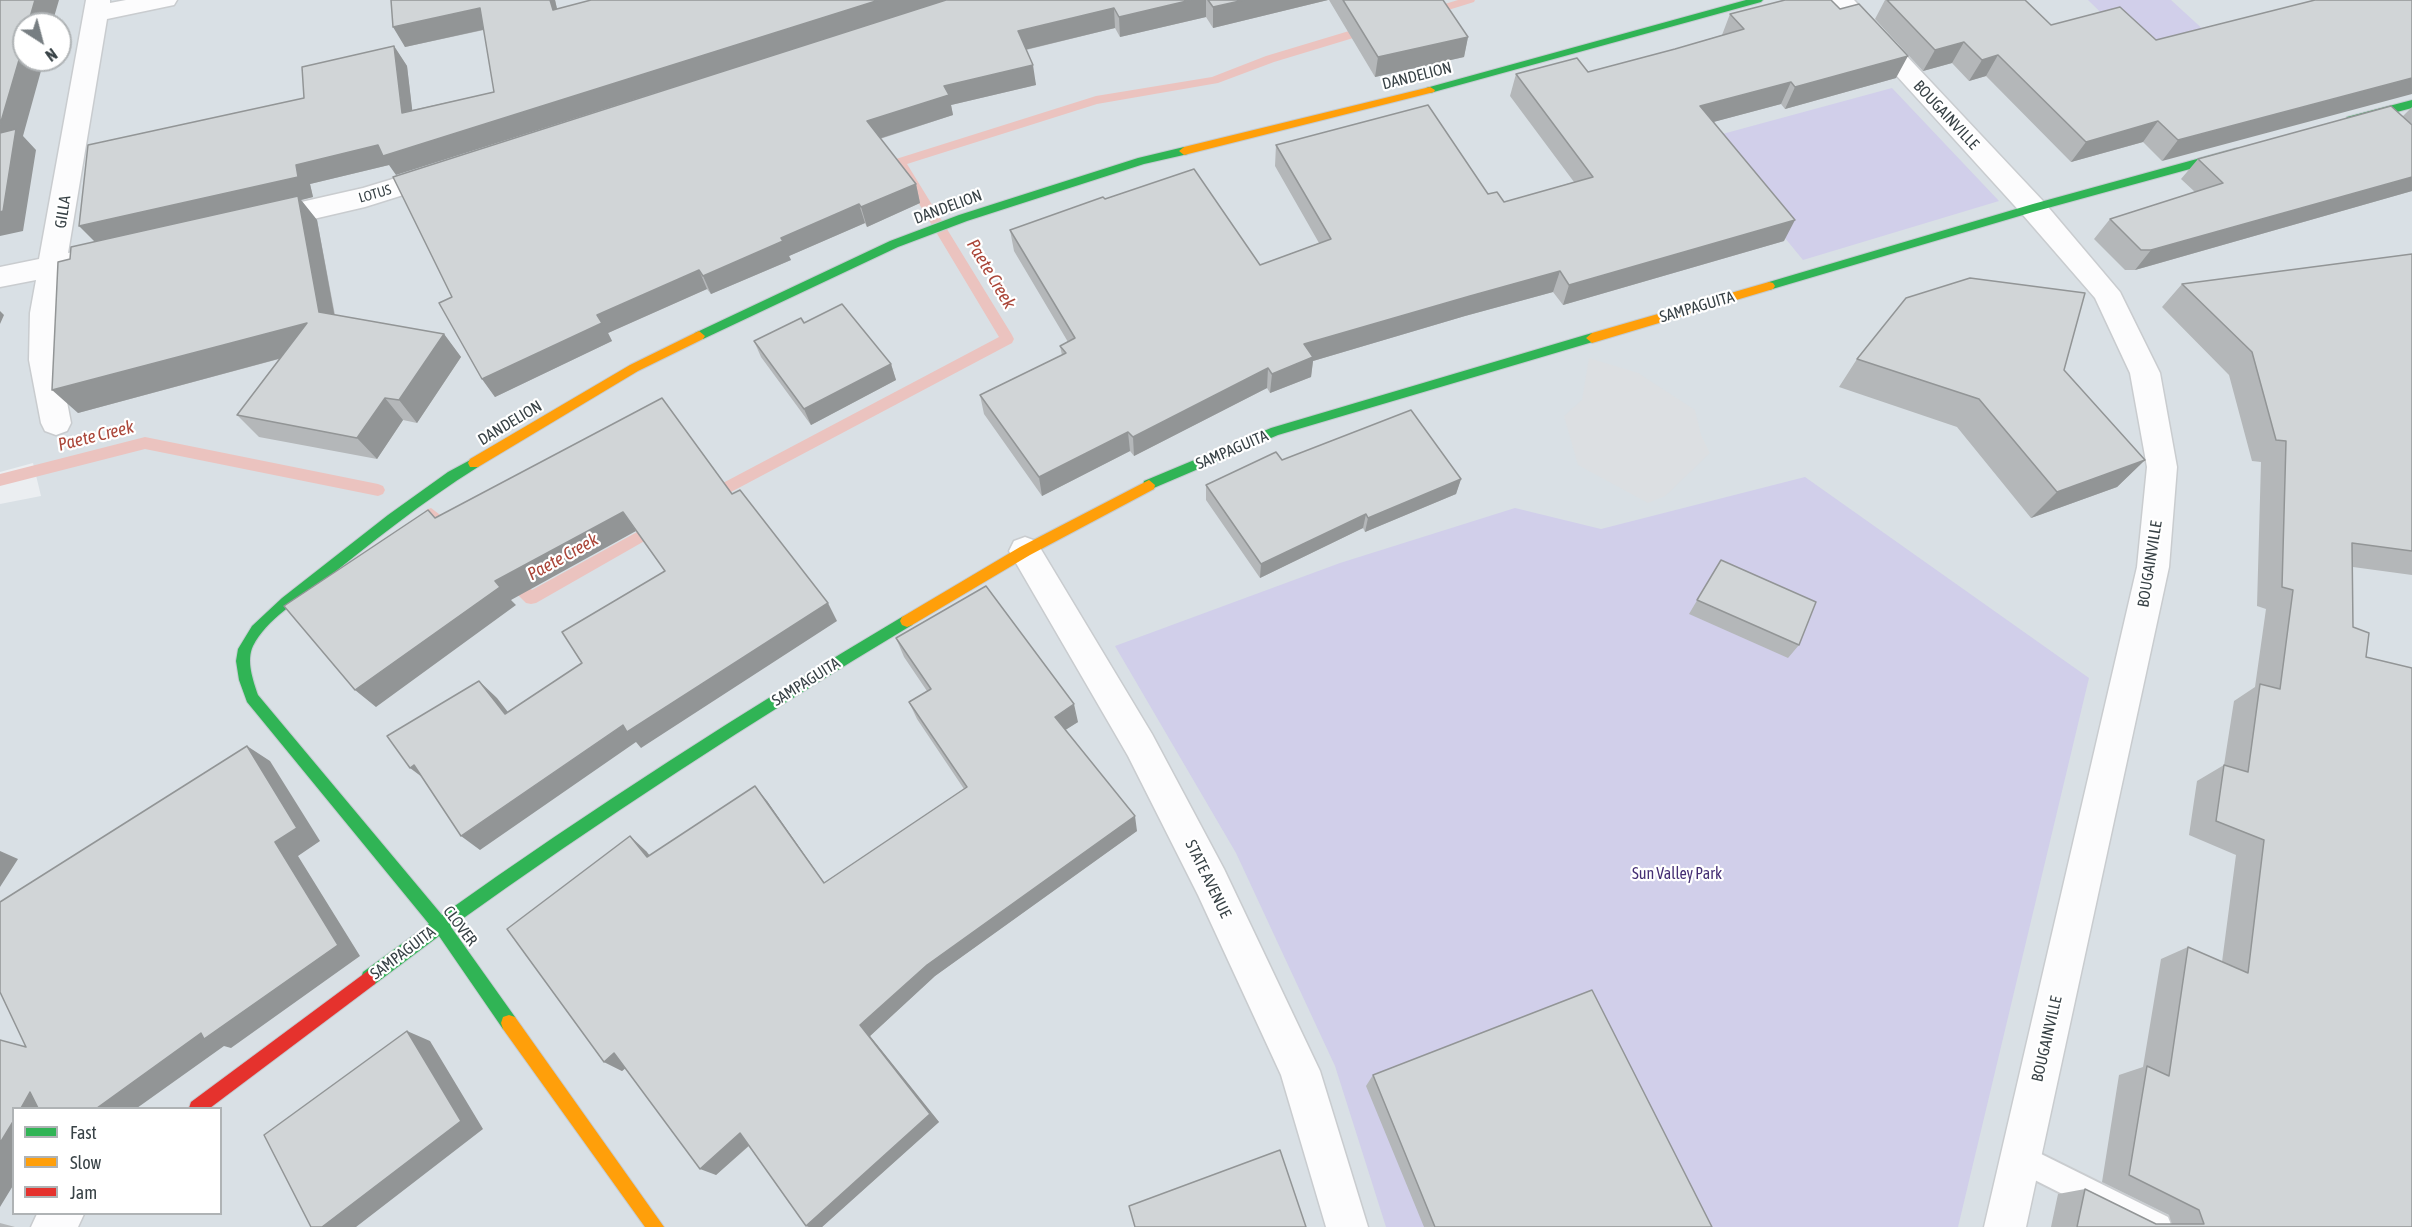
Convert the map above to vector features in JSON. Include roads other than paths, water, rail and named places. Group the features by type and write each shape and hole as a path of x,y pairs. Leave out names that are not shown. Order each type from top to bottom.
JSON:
{"street":[{"path":"96,7 165,0"},
{"name":"DANDELION","path":"245,649 264,621 381,526 436,486 634,368 894,244 963,218 1142,161 1439,88 1758,0"},
{"name":"BOUGAINVILLE","path":"1839,0 2033,208 2106,292 2145,373 2162,467 2153,567 2005,1227"},
{"name":"GILLA","path":"56,423 44,360 44,313 96,7"},
{"path":"2342,123 2412,104"},
{"path":"2376,114 2397,133"},
{"name":"SAMPAGUITA","path":"198,1107 440,925 661,774 829,667 1025,551 1151,484 1275,431 2033,208 2250,148"},
{"name":"LOTUS","path":"238,226 365,197 462,166"},
{"path":"0,277 123,252"},
{"name":"STATE AVENUE","path":"1025,551 1140,745 1211,882 1300,1071 1347,1227"},
{"name":"CLOVER","path":"245,649 244,673 252,698 440,925 655,1227"},
{"path":"52,1227 62,1215"}],"lane":[{"path":"2021,1158 2158,1227"}],"waterway":[{"name":"Paete Creek","path":"1429,12 1470,0"},
{"name":"Paete Creek","path":"709,497 1007,339 900,162 1096,100 1214,80 1270,59 1369,29"},
{"name":"Paete Creek","path":"0,480 145,443 378,490"},
{"name":"Paete Creek","path":"431,514 451,531"},
{"name":"Paete Creek","path":"509,579 531,598 657,527"}],"park label":[{"name":"Sun Valley Park","path":"1677,874"}]}
